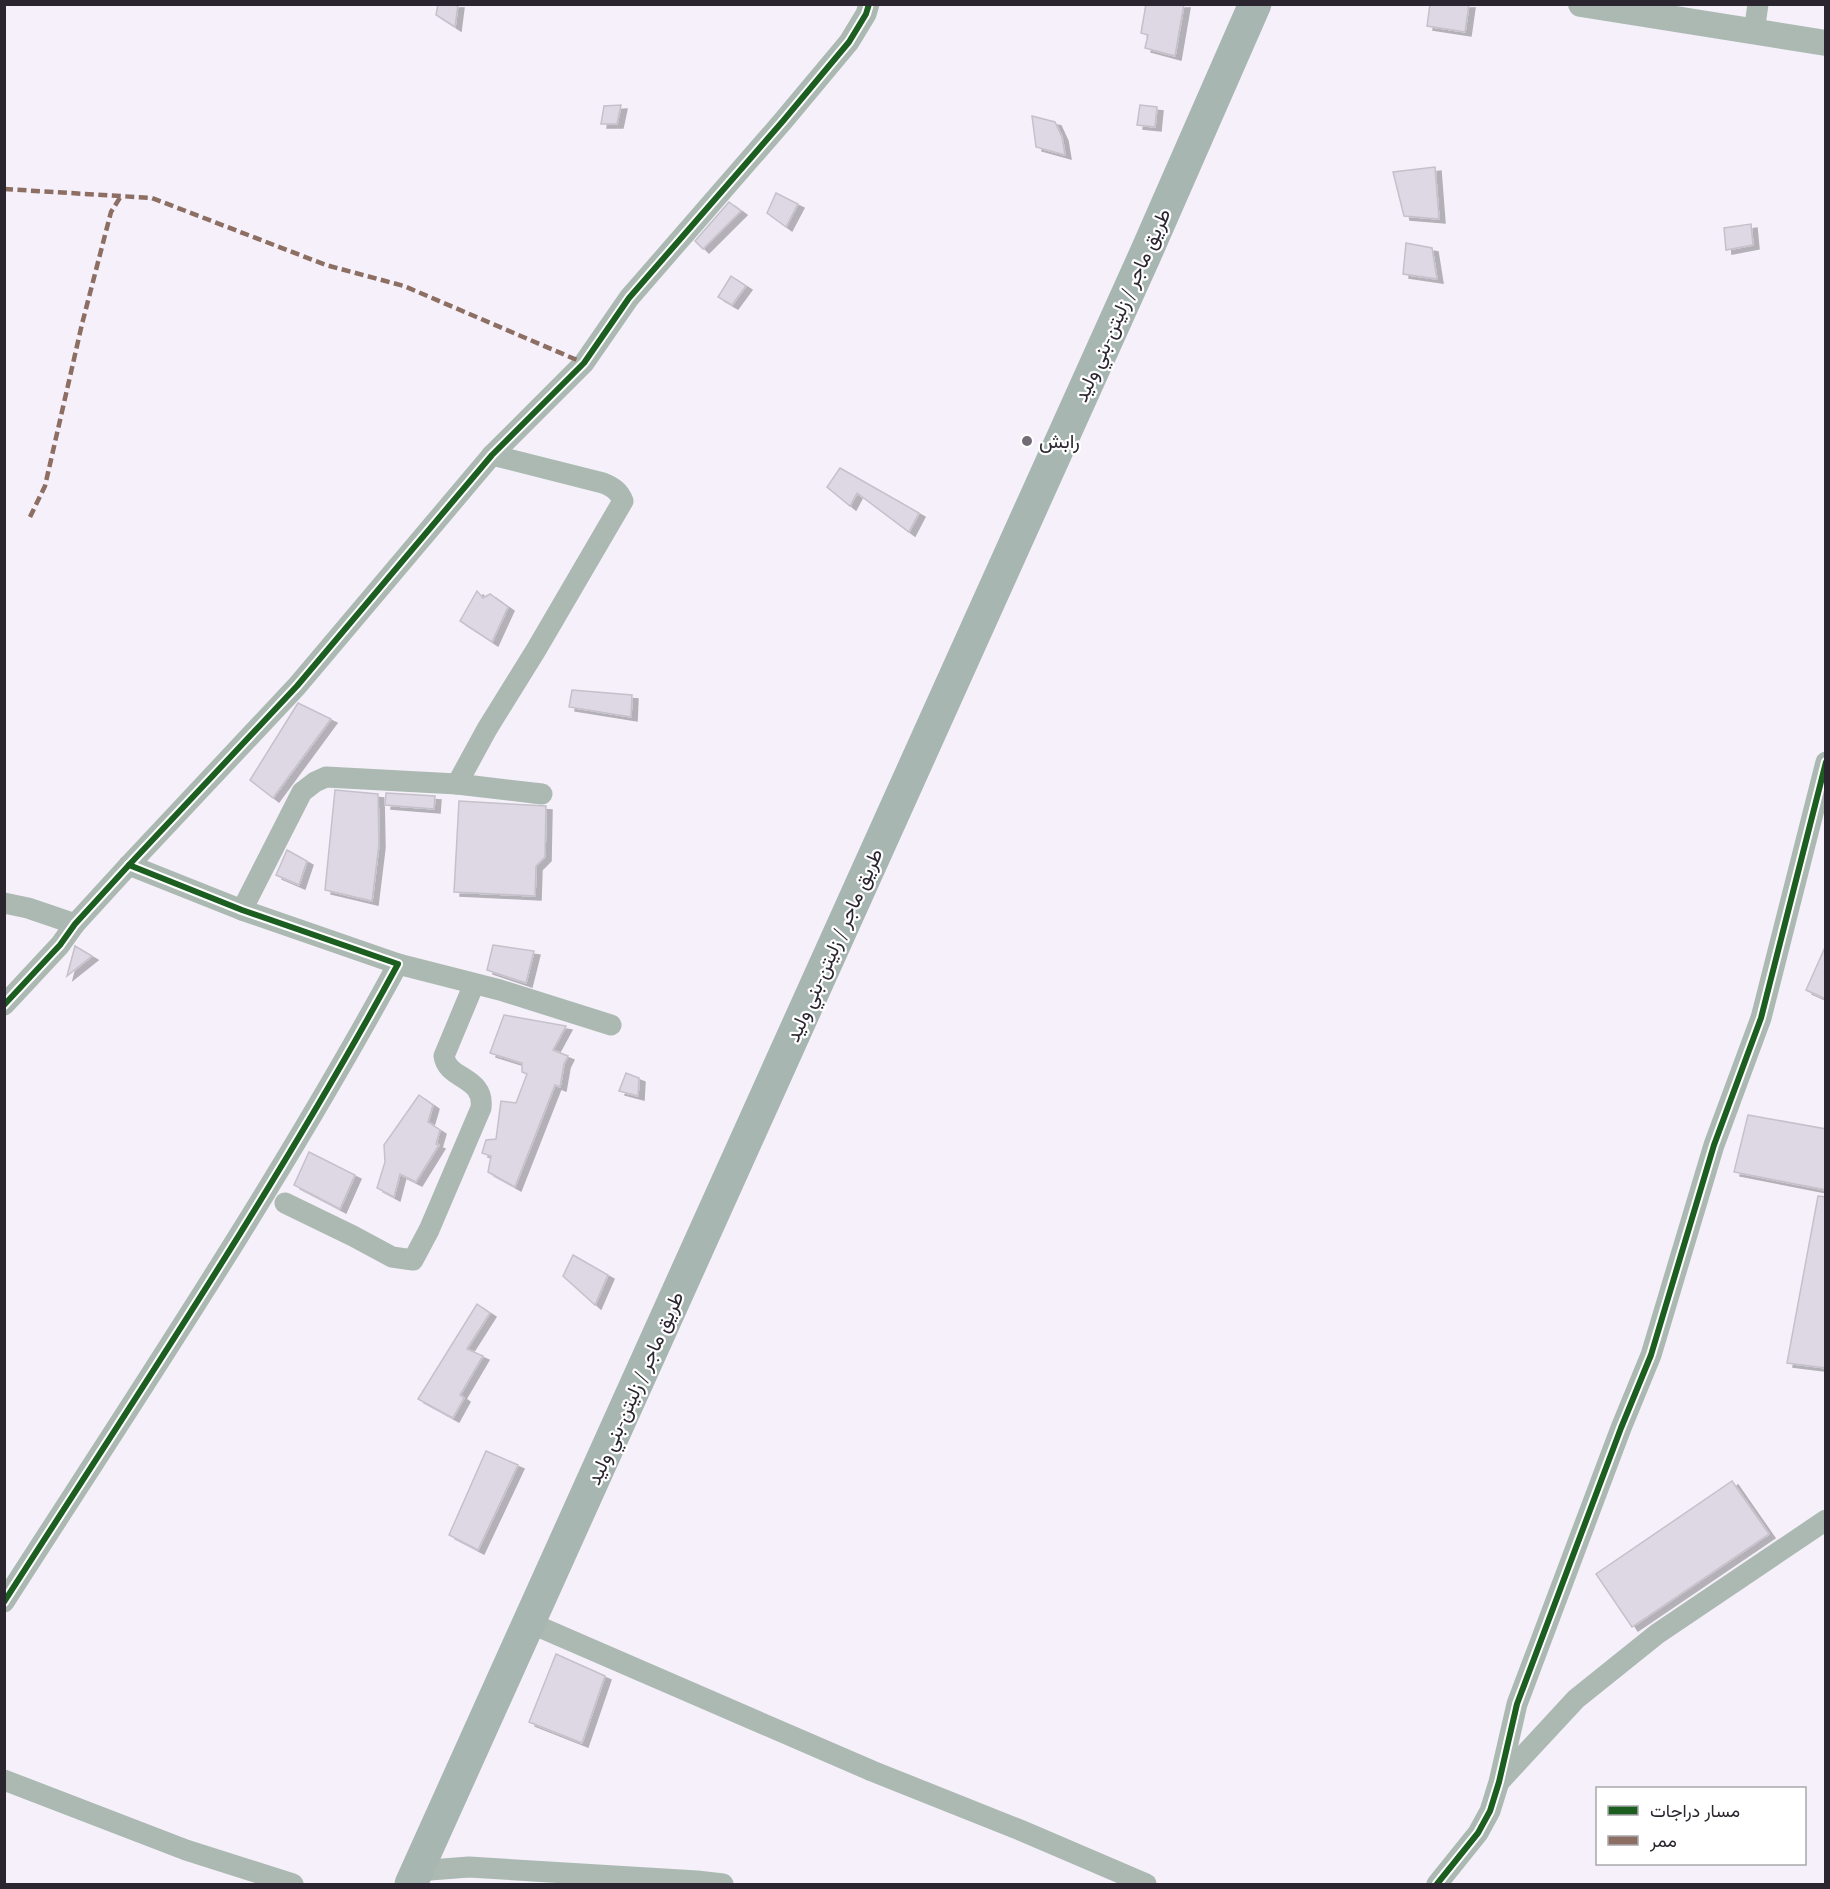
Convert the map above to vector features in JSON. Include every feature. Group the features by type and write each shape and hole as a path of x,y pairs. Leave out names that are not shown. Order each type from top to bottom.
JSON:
{"highway":[{"name":"طريق ماجر / زليتن-بني وليد","path":"414,1878 1140,266 1255,4"}],"street":[{"path":"4,1005 60,945 75,924 129,865 297,686 492,455 584,363 628,298 849,42 866,14 869,4"},
{"path":"1581,4 1826,43"},
{"path":"1754,32 1758,4"},
{"path":"457,784 487,729 623,501 613,487 603,483 492,455"},
{"path":"1437,1884 1478,1833 1490,1810 1499,1782 1517,1704 1621,1428 1651,1355 1714,1145 1761,1018 1826,762"},
{"path":"242,910 302,792 326,777 457,784 542,794"},
{"path":"129,865 242,910 398,964 611,1025"},
{"path":"4,903 28,908 75,924"},
{"path":"4,1602 256,1209 360,1034 398,964"},
{"path":"285,1203 392,1257 414,1260 481,1108 482,1098 479,1091 448,1067 444,1056 474,984"},
{"path":"1499,1782 1576,1699 1594,1684 1658,1634 1826,1520"},
{"path":"528,1622 872,1772 1020,1830 1146,1884"},
{"path":"4,1780 186,1850 293,1884"},
{"path":"414,1878 469,1868 723,1884"}],"building":[{"path":"438,4 458,4 455,27 436,15"},
{"path":"1146,4 1184,4 1175,56 1145,48 1148,35 1141,33"},
{"path":"1430,4 1469,4 1465,32 1427,26"},
{"path":"621,105 617,124 601,124 604,106"},
{"path":"1140,105 1157,107 1155,127 1137,125"},
{"path":"1032,116 1055,122 1062,137 1065,155 1036,147"},
{"path":"1435,167 1439,219 1404,216 1393,172"},
{"path":"776,193 798,204 786,227 767,213"},
{"path":"729,202 741,211 703,249 695,241"},
{"path":"1751,224 1753,245 1726,250 1724,228"},
{"path":"1406,243 1432,248 1437,279 1403,274"},
{"path":"731,276 746,286 732,305 718,297"},
{"path":"840,468 919,513 909,532 857,493 850,506 827,487"},
{"path":"477,591 483,598 490,594 508,607 492,642 460,621"},
{"path":"572,690 632,695 631,717 569,707"},
{"path":"298,703 331,719 273,798 250,780"},
{"path":"335,790 378,794 379,844 372,901 325,890"},
{"path":"386,793 435,796 434,809 385,805"},
{"path":"459,801 546,806 545,857 536,866 535,896 454,892"},
{"path":"287,850 307,861 299,885 276,875"},
{"path":"493,945 534,951 526,983 487,970"},
{"path":"1826,945 1826,999 1806,990"},
{"path":"75,946 92,956 67,976"},
{"path":"504,1015 566,1026 553,1050 568,1056 564,1064 560,1087 555,1085 515,1187 488,1172 491,1156 482,1153 486,1140 496,1139 501,1101 516,1103 527,1074 522,1072 522,1063 490,1053"},
{"path":"626,1073 639,1078 638,1096 619,1091"},
{"path":"419,1095 433,1105 428,1122 440,1130 436,1144 439,1145 416,1182 400,1174 394,1197 377,1188 385,1162 384,1145"},
{"path":"1748,1115 1826,1129 1826,1190 1734,1172"},
{"path":"309,1152 355,1175 340,1209 294,1185"},
{"path":"1818,1196 1826,1197 1826,1368 1787,1363"},
{"path":"573,1255 608,1275 595,1305 563,1276"},
{"path":"477,1304 490,1313 467,1349 483,1356 460,1395 464,1398 453,1418 418,1399"},
{"path":"486,1451 518,1465 478,1550 449,1535"},
{"path":"1732,1481 1769,1534 1632,1627 1596,1574"},
{"path":"556,1654 605,1676 582,1743 529,1722"}],"marked path":[{"path":"4,189 152,198 326,265 404,286 584,363"},
{"path":"30,517 45,486 82,324 111,212 121,196"}],"cycle path":[{"path":"4,1005 60,945 75,924 129,865 297,686 492,455 584,363 629,298 849,42 866,14 869,4"},
{"path":"1437,1884 1478,1833 1490,1811 1517,1704 1621,1428 1651,1355 1714,1145 1761,1018 1826,762"},
{"path":"4,1602 257,1207 398,964 242,910 129,865"}],"place":[{"name":"رابش","path":"1027,441"}]}
